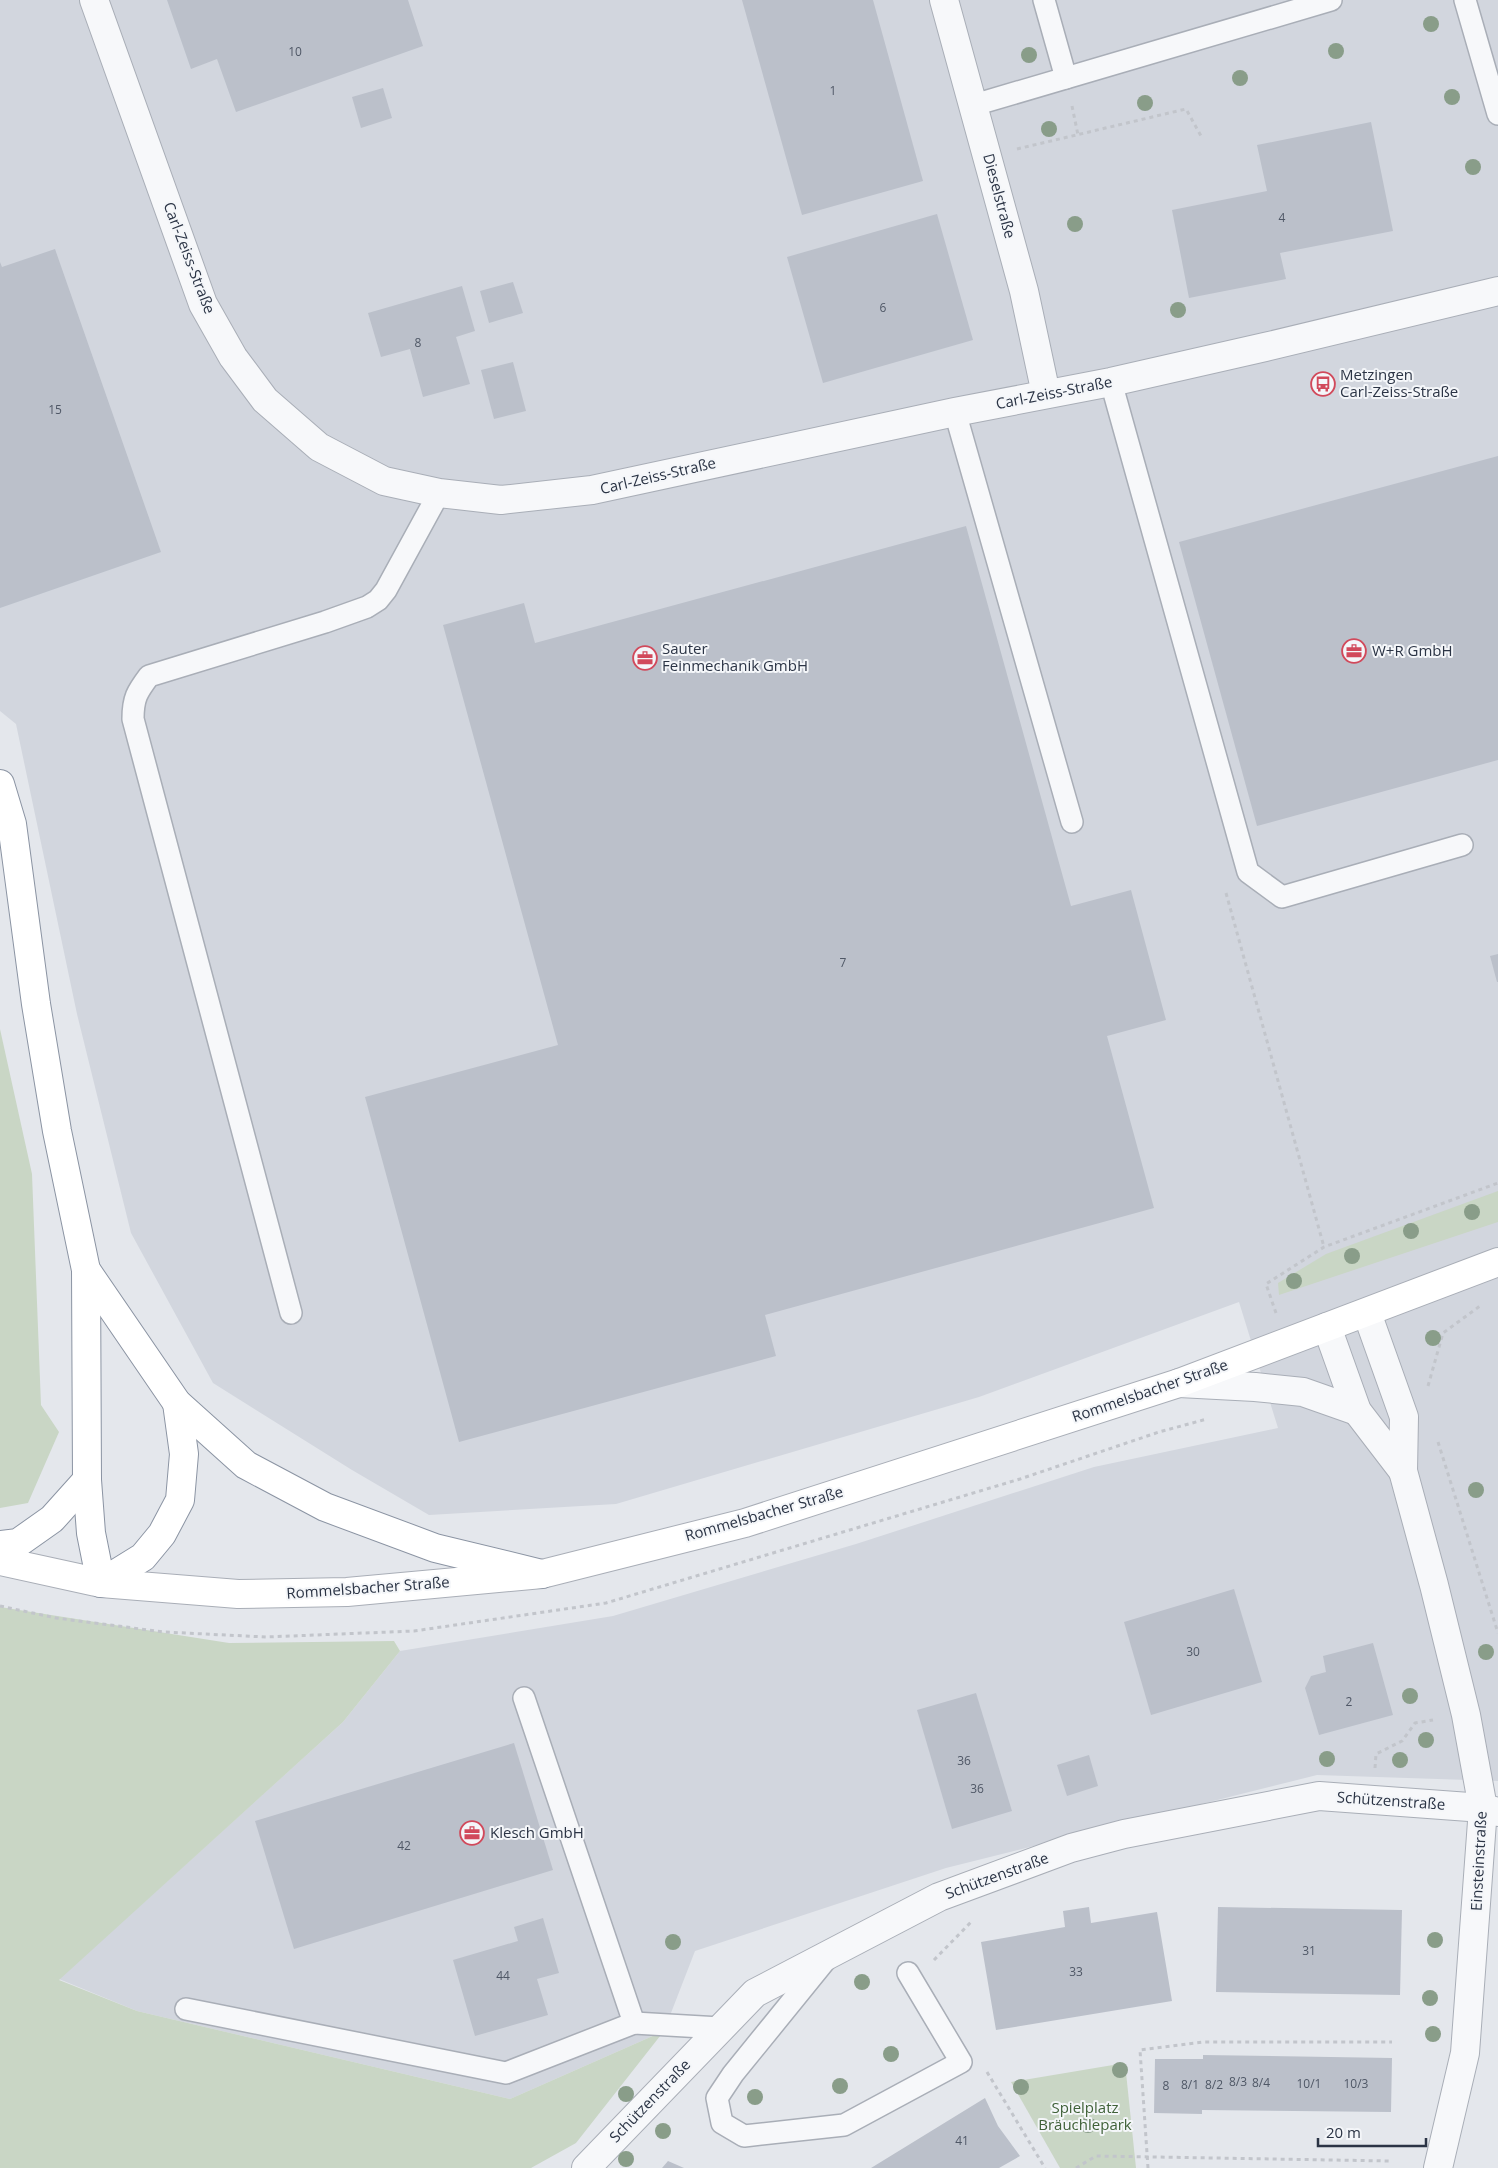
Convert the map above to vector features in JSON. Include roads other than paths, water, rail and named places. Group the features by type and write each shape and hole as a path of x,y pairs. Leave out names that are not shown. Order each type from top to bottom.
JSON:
{"main road":[{"path":"0,784 56,1131 86,1270 87,1480 91,1533 101,1583 143,1556 162,1534 180,1500 184,1454 177,1403"},
{"name":"Rommelsbacher Straße","path":"0,1561 101,1583 238,1594 347,1592 542,1574 745,1523 1179,1383 1498,1262"},
{"path":"86,1270 177,1403 246,1465 325,1507 435,1548 542,1574"},
{"path":"0,1545 18,1543 52,1519 87,1480"}],"street":[{"name":"Carl-Zeiss-Straße","path":"94,0 204,304 233,357 265,400 319,447 384,481 439,493 501,500 592,490 955,412 1111,382 1498,291"},
{"name":"Dieselstraße","path":"944,0 1024,291 1046,394"},
{"name":"Einsteinstraße","path":"1367,1313 1404,1417 1403,1471 1491,1810 1465,2054 1438,2168"},
{"name":"Einsteinstraße","path":"1327,1328 1364,1421 1403,1471"},
{"path":"1179,1383 1304,1392 1364,1421"},
{"name":"Schützenstraße","path":"586,2168 755,1993 832,1951 939,1897 1071,1848 1124,1834 1319,1796 1491,1810"}],"lane":[{"path":"1044,0 1066,78"},
{"path":"974,105 1331,0"},
{"path":"1465,0 1498,114"},
{"path":"1111,382 1248,872 1282,897 1462,845"},
{"path":"955,412 1072,822"},
{"path":"291,1313 133,719 133,705 136,693 149,676 325,622 367,607 378,600 386,590 439,493"},
{"path":"524,1698 634,2023"},
{"path":"832,1951 733,2074 716,2098 722,2124 744,2136 844,2125 961,2062 908,1973"},
{"path":"186,2009 506,2073 634,2023 720,2028"}],"place":[{"name":"Metzingen Carl-Zeiss-Straße","path":"1323,384"},
{"name":"W+R GmbH","path":"1354,651"},
{"name":"Sauter Feinmechanik GmbH","path":"645,658"},
{"name":"Klesch GmbH","path":"472,1833"}],"park label":[{"name":"Spielplatz Bräuchlepark","path":"1085,2116"}]}
